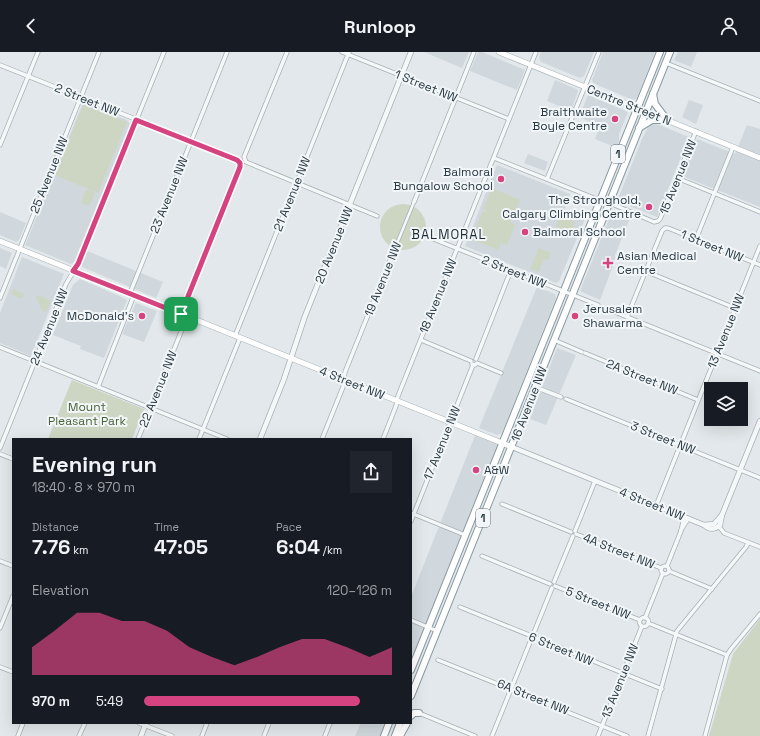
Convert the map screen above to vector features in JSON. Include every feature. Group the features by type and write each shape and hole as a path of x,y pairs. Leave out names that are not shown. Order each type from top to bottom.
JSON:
{"highway":[{"name":"1","path":"637,108 660,52"},
{"name":"1","path":"646,111 670,52"},
{"path":"653,94 656,104 667,120"},
{"name":"16 Avenue NW","path":"412,667 637,108"},
{"name":"16 Avenue NW","path":"412,693 646,111"},
{"path":"639,128 652,120 667,120"},
{"path":"412,715 414,713 419,713"},
{"path":"384,736 389,724"},
{"path":"395,736 400,724"},
{"path":"400,736 406,724"}],"main road":[{"name":"Centre Street N","path":"499,52 760,158"},
{"name":"4 Street NW","path":"0,241 512,447"}],"street":[{"path":"0,145 38,52"},
{"name":"25 Avenue NW","path":"0,298 99,52"},
{"name":"24 Avenue NW","path":"0,448 66,284 78,264 164,52"},
{"name":"23 Avenue NW","path":"98,387 132,294 227,52"},
{"path":"287,52 244,157 245,161 247,164 377,216"},
{"name":"1 Street NW","path":"342,52 349,53 509,119"},
{"name":"20 Avenue NW","path":"260,438 284,379 305,316 411,52"},
{"name":"19 Avenue NW","path":"322,438 343,386 345,372 474,52"},
{"name":"18 Avenue NW","path":"383,438 536,52"},
{"path":"547,179 599,52"},
{"name":"21 Avenue NW","path":"199,438 296,184 349,53"},
{"path":"666,63 760,101"},
{"name":"2 Street NW","path":"0,65 238,160 240,167 181,314"},
{"name":"15 Avenue NW","path":"610,203 654,222 658,221 696,131"},
{"path":"696,239 734,147"},
{"path":"494,158 599,200"},
{"path":"677,178 760,212"},
{"name":"1 Street NW","path":"664,228 668,228 760,265"},
{"name":"15 Avenue NW","path":"627,317 664,228"},
{"name":"2 Street NW","path":"431,238 598,305"},
{"name":"13 Avenue NW","path":"656,506 760,246"},
{"name":"17 Avenue NW","path":"412,514 511,270"},
{"path":"645,271 735,308"},
{"path":"605,308 760,372"},
{"name":"22 Avenue NW","path":"138,438 187,317"},
{"path":"421,340 501,373"},
{"name":"2A Street NW","path":"554,340 698,400"},
{"path":"0,348 224,438"},
{"path":"535,387 561,397"},
{"name":"3 Street NW","path":"566,399 760,478"},
{"path":"760,421 722,515 721,521 716,525 722,529 724,533 760,547"},
{"name":"4 Street NW","path":"512,447 704,525 708,528 716,525"},
{"path":"0,454 12,459"},
{"path":"492,736 595,481"},
{"name":"4A Street NW","path":"502,504 661,568"},
{"path":"412,514 465,535"},
{"path":"663,573 667,573 669,571 667,566 686,518"},
{"path":"648,736 678,630 748,543"},
{"name":"5 Street NW","path":"482,556 640,620"},
{"path":"0,560 12,566"},
{"path":"667,566 663,566 661,568 663,573 645,618 640,620 642,626 648,624 727,655"},
{"name":"4A Street NW","path":"669,571 712,589"},
{"path":"0,628 12,598"},
{"name":"6 Street NW","path":"460,607 662,689"},
{"path":"705,736 727,655 760,614"},
{"path":"645,618 648,620 648,624"},
{"path":"412,620 437,630"},
{"name":"13 Avenue NW","path":"598,736 642,626"},
{"name":"6A Street NW","path":"438,660 511,688 627,736"},
{"path":"0,667 12,672"},
{"path":"419,713 475,736"},
{"path":"18,736 24,724"},
{"path":"79,736 85,724"},
{"path":"141,736 146,724 172,736"},
{"path":"202,736 207,724"},
{"path":"264,736 269,724"},
{"path":"325,736 330,724"}],"shaded area":[{"path":"424,52 469,52 462,68"},
{"path":"478,52 482,52 525,70 517,90 470,71"},
{"path":"541,52 594,52 584,76 580,78 541,62 539,57"},
{"path":"603,52 655,52 637,98 633,100 593,83 592,80"},
{"path":"678,52 697,52 691,67 674,60"},
{"path":"555,80 578,91 571,111 547,101"},
{"path":"588,95 628,112 619,134 617,148 595,139 600,126 579,117"},
{"path":"689,100 703,105 696,124 682,117"},
{"path":"85,103 127,120 130,124 74,262 71,264 25,245 82,105"},
{"path":"654,123 689,137 657,217 620,202 618,199 642,139 647,129"},
{"path":"747,125 760,129 760,207 682,176 697,139 735,154"},
{"path":"528,154 548,162 545,171 524,163"},
{"name":"Balmoral School","path":"497,165 570,194 564,211 585,219 559,281 556,283 465,246"},
{"path":"0,212 26,223 19,240 16,242 0,235"},
{"path":"612,212 630,218 615,255 615,260 600,300 580,291"},
{"path":"0,248 12,253 6,269 0,266"},
{"path":"87,251 163,282 156,298 82,267"},
{"path":"22,257 64,274 31,356 0,343 0,313"},
{"path":"80,279 127,300 104,358 80,349 81,346 53,335 73,285"},
{"path":"537,287 555,294 556,298 502,433 497,435 479,428"},
{"path":"136,303 157,311 144,342 122,334"},
{"path":"557,348 576,355 546,425 530,419"},
{"path":"476,433 502,443 412,668 412,594"},
{"path":"361,724 389,724 384,736 355,736"}],"green space":[{"path":"83,105 127,122 98,193 55,175"},
{"path":"492,188 520,200 510,222 515,225 507,245 501,243 498,250 474,240 477,233 474,232 483,211 485,212 486,210 483,209"},
{"path":"86,189 95,193 89,206 81,203"},
{"path":"399,204 407,204 416,208 422,214 426,227 422,240 416,246 407,250 399,250 390,246 384,240 380,231 380,223 384,214 390,208"},
{"path":"559,216 575,222 572,232 556,227"},
{"path":"539,248 551,253 548,260 544,259 539,272 530,269"},
{"path":"13,289 24,294 22,299 11,294"},
{"path":"38,295 51,301 46,312 43,311 36,298"},
{"name":"Mount Pleasant Park","path":"72,380 144,409 132,438 48,438"},
{"path":"760,619 760,736 709,736 733,654"}],"place":[{"name":"Braithwaite Boyle Centre","path":"615,119"},
{"name":"Balmoral Bungalow School","path":"501,179"},
{"name":"The Stronghold, Calgary Climbing Centre","path":"649,207"},
{"name":"Balmoral School","path":"525,232"},
{"name":"Asian Medical Centre","path":"608,263"},
{"name":"McDonald's","path":"142,316"},
{"name":"Jerusalem Shawarma","path":"575,316"},
{"name":"A&W","path":"476,470"}],"district":[{"name":"BALMORAL","path":"449,234"}],"route":[{"path":"136,120 238,160 240,163 240,167 181,314 73,271 78,264 136,120"}]}
